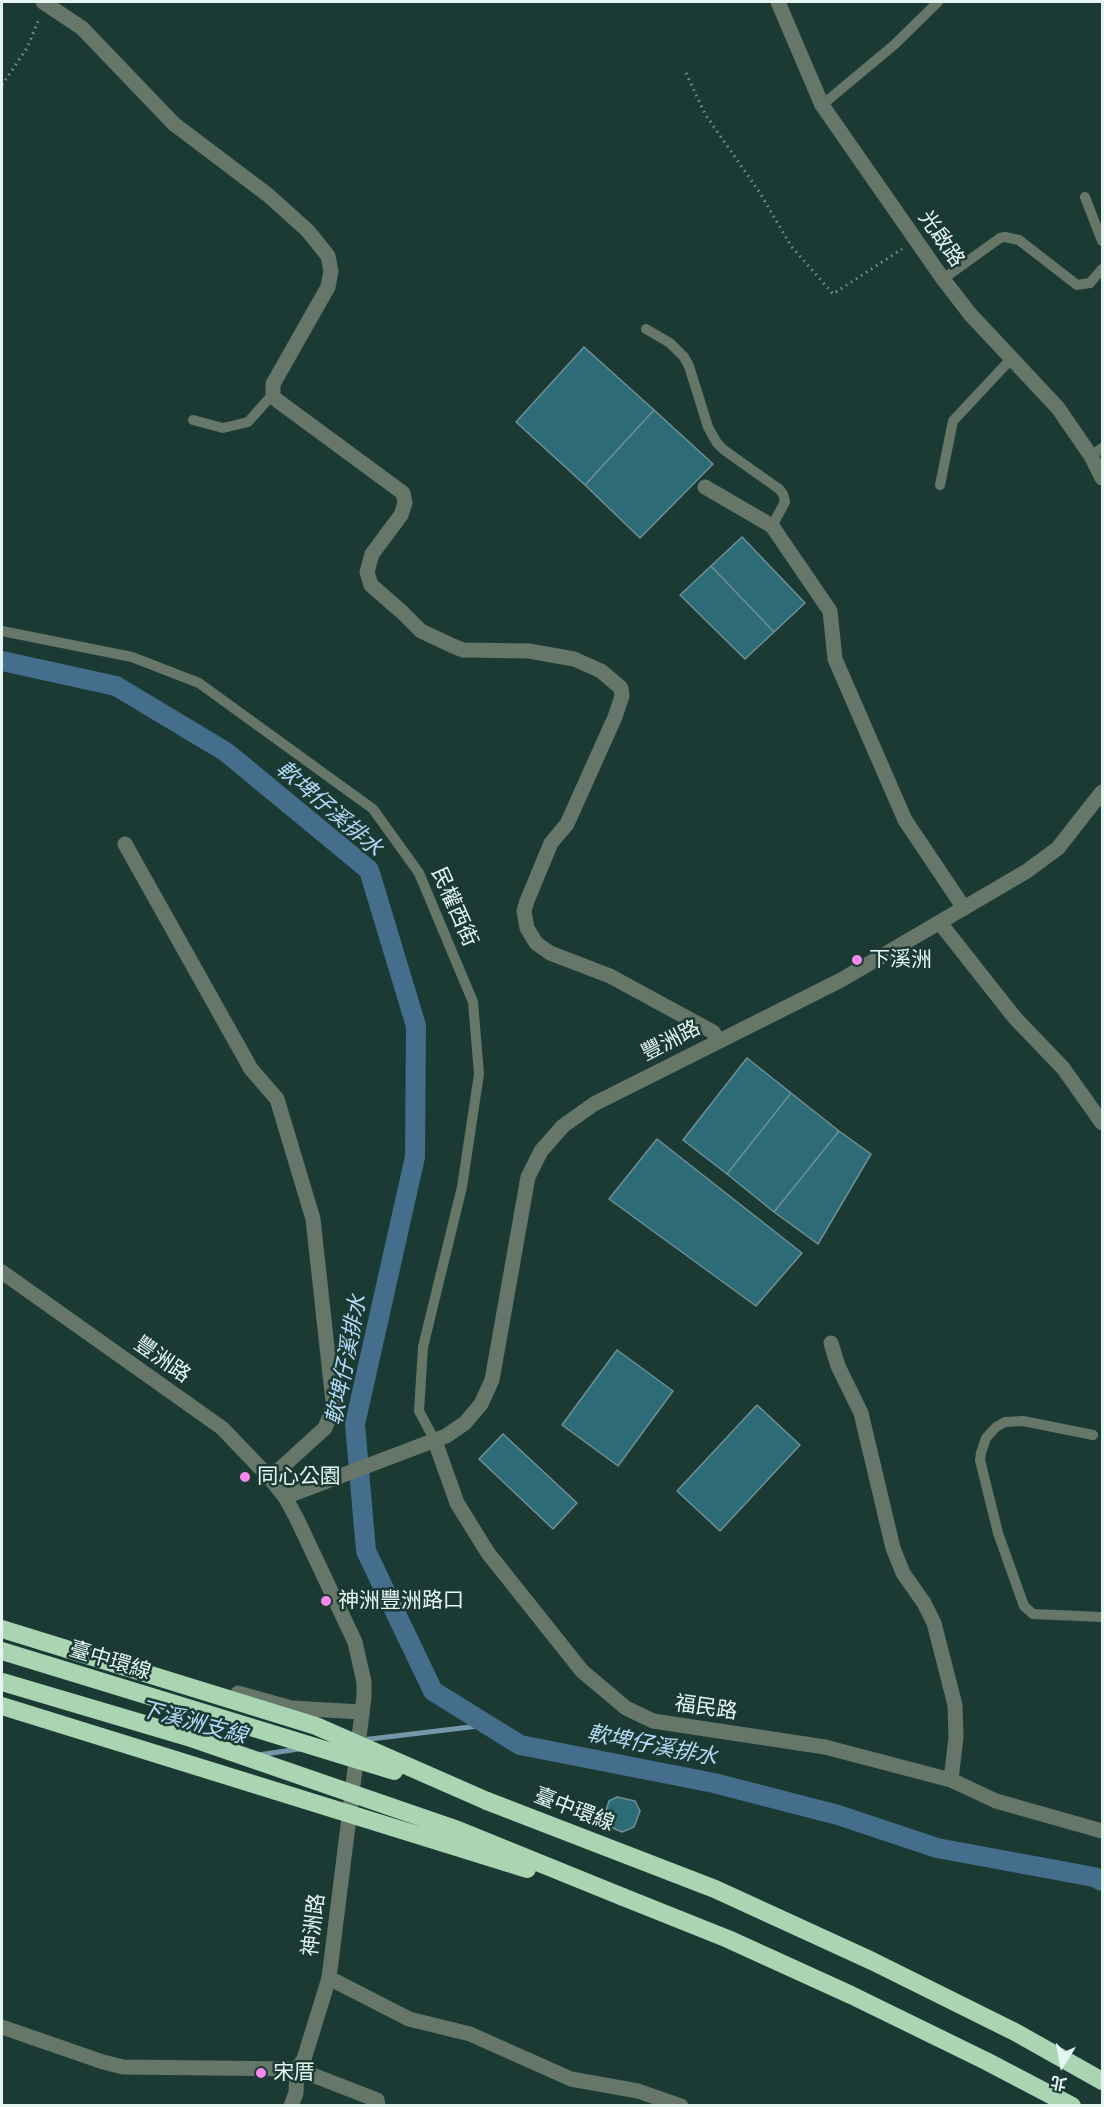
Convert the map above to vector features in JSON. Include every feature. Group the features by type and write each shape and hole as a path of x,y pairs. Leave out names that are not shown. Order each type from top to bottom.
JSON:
{"highway":[{"path":"2,1628 316,1726 487,1801"},
{"name":"臺中環線","path":"2,1651 487,1801 715,1889 872,1961 1015,2032 1102,2081"},
{"path":"2,1682 188,1737 458,1830 728,1940 851,1995 1072,2106"},
{"path":"2,1706 469,1852 623,1897"}],"street":[{"path":"43,2 82,28 174,124 268,195 308,231 327,256 331,271 328,287 273,384 273,394 274,398 403,493 404,510 372,554 368,572 375,589 421,631 463,650 529,651 574,659 601,671 619,684 622,696 615,717 567,824 551,843 527,901 524,911 527,928 542,949 610,976 713,1032 718,1041"},
{"name":"光啟路","path":"778,2 822,105 943,279 970,314 1097,452 1102,478"},
{"path":"705,487 772,526 830,611 835,659 905,820 964,908"},
{"name":"豐洲路","path":"2,1272 222,1428 285,1497 428,1443 456,1430 465,1423 482,1404 490,1386 528,1177 541,1151 563,1126 578,1114 841,980 940,923 1048,856 1101,797"},
{"path":"125,844 251,1069 277,1099 313,1219 333,1392 331,1413 325,1428 270,1478"},
{"path":"940,923 1015,1018 1063,1068 1102,1123"},
{"path":"831,1343 838,1366 861,1413 893,1548 903,1573 924,1603 934,1623 955,1705 956,1737 951,1780"},
{"name":"福民路","path":"428,1443 457,1503 488,1553 582,1671 626,1708 652,1721 825,1747 951,1780 996,1802 1102,1831"},
{"name":"神洲路","path":"285,1497 355,1642 364,1682 329,1978 304,2059 297,2069 296,2093 291,2106"},
{"path":"2,1628 291,1708 362,1712"},
{"path":"329,1978 409,2019 470,2034 571,2079 638,2091 681,2106"},
{"path":"2,2027 123,2067 297,2069 377,2100 378,2106"}],"lane":[{"path":"822,105 894,45 938,2"},
{"path":"1085,197 1102,241"},
{"path":"943,279 1000,238 1005,237 1019,240 1077,285 1090,283 1102,269"},
{"path":"646,329 670,343 684,357 689,366 708,427 717,443 779,489 783,495 784,502 772,526"},
{"path":"940,485 953,421 1011,359"},
{"path":"193,420 223,428 248,422 273,394"},
{"name":"民權西街","path":"2,631 132,657 199,682 373,809 419,873 473,1002 479,1074 462,1187 423,1347 419,1411 428,1443"},
{"path":"1093,1435 1023,1421 1005,1422 996,1427 986,1438 980,1460 998,1533 1024,1606 1033,1614 1102,1617"}],"path":[{"path":"2,85 27,48 36,28 43,2"},
{"path":"686,73 705,114 760,193 790,246 833,294 916,240"}],"building":[{"path":"584,347 654,410 585,485 516,422"},
{"path":"654,410 713,464 640,538 585,485"},
{"path":"742,537 805,603 774,632 711,566"},
{"path":"711,566 774,632 745,659 680,595"},
{"path":"747,1058 791,1093 727,1174 683,1140"},
{"path":"791,1093 839,1131 774,1212 727,1174"},
{"path":"839,1131 871,1154 818,1244 774,1212"},
{"path":"657,1139 802,1253 756,1306 609,1199"},
{"path":"617,1350 673,1391 618,1466 562,1425"},
{"path":"757,1405 800,1445 720,1531 677,1491"},
{"path":"503,1434 577,1503 553,1529 479,1459"},
{"path":"617,1797 635,1801 640,1811 634,1827 622,1832 608,1826 604,1817 609,1801"}],"waterway":[{"name":"軟埤仔溪排水","path":"2,661 116,686 226,752 369,870 416,1026 415,1157 355,1424 366,1551 433,1691 520,1745 714,1783 838,1815 937,1848 1094,1877 1102,1881"},
{"name":"下溪洲支線","path":"362,1740 487,1725"},
{"name":"下溪洲支線","path":"258,1755 299,1749"}],"place":[{"name":"下溪洲","path":"857,960"},
{"name":"同心公園","path":"245,1477"},
{"name":"神洲豐洲路口","path":"326,1601"},
{"name":"宋厝","path":"261,2073"}]}
